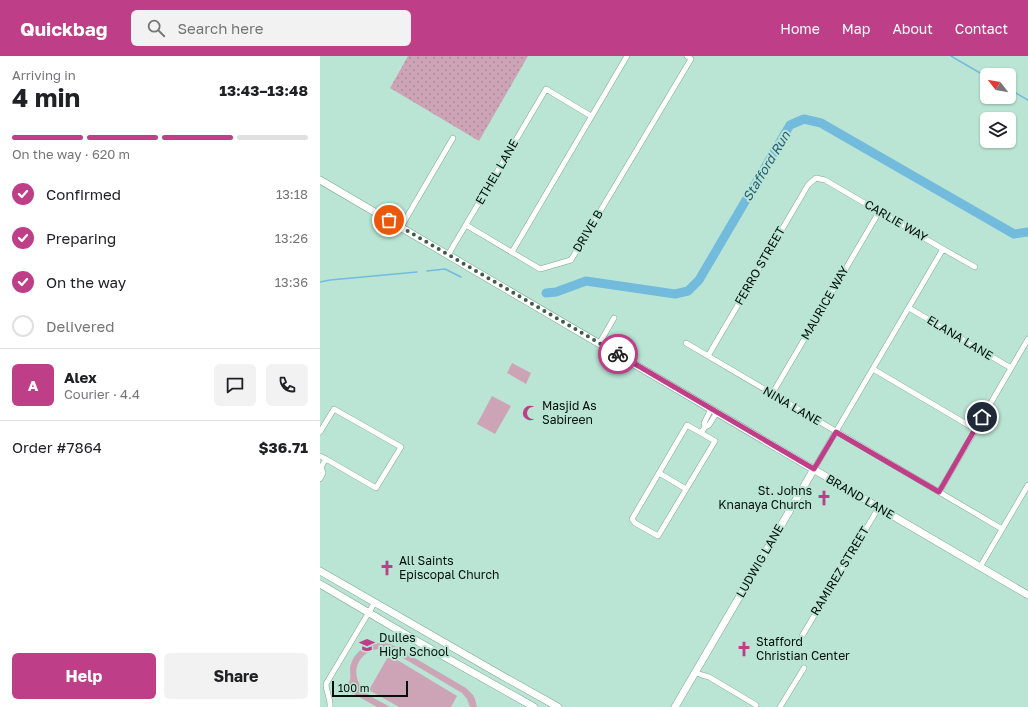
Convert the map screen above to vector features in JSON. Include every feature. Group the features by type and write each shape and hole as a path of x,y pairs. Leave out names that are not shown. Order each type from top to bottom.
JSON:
{"street":[{"path":"466,225 512,252 627,56"},
{"name":"DRIVE B","path":"512,252 540,269 571,260 691,59 686,56"},
{"name":"ETHEL LANE","path":"448,255 546,89 591,116"},
{"path":"401,227 453,138"},
{"name":"CARLIE WAY","path":"816,178 825,180 975,267"},
{"name":"FERRO STREET","path":"708,356 808,185 816,178"},
{"name":"BRAND LANE","path":"320,180 1028,595"},
{"name":"MAURICE WAY","path":"772,394 879,212"},
{"name":"LUDWIG LANE","path":"675,707 944,249"},
{"name":"ELANA LANE","path":"909,308 1011,368"},
{"path":"599,344 614,318"},
{"path":"939,492 1028,339"},
{"name":"NINA LANE","path":"686,343 1002,529"},
{"path":"873,370 975,430"},
{"path":"320,432 334,408 401,447 376,488 320,456"},
{"path":"701,433 705,427 709,425 714,411"},
{"path":"687,425 701,433 714,441 658,536 635,523 632,519 687,425"},
{"path":"320,479 323,473 321,468 326,460"},
{"path":"659,473 686,489"},
{"path":"980,567 1028,485"},
{"name":"RAMIREZ STREET","path":"802,636 879,507"},
{"path":"320,571 558,707"},
{"path":"320,584 448,659 534,707"},
{"path":"330,707 326,684 375,602"},
{"path":"780,707 804,668"},
{"path":"696,672 702,676 709,677 756,705"}],"shaded area":[{"path":"408,56 528,56 479,141 390,88"},
{"path":"512,363 531,373 526,384 507,373"},
{"path":"492,396 511,406 495,434 477,424"},
{"path":"382,642 396,647 466,688 473,695 477,707 470,707 467,699 462,693 393,652 385,649 377,649 363,656 357,669 357,677 360,685 366,692 390,707 377,707 345,689 350,680 350,668 352,662 357,653 366,646"},
{"path":"389,655 457,696 451,707 399,707 369,690"}],"waterway":[{"path":"951,56 980,73"},
{"path":"1016,93 1028,100"},
{"name":"Stafford Run","path":"546,293 556,292 586,281 675,294 688,291 699,280 790,125 804,119 821,123 1014,234 1028,232"},
{"name":"Stafford Run","path":"427,271 445,269 461,277"},
{"name":"Stafford Run","path":"320,282 417,272"}],"way so far":[{"path":"389,220 618,354"}],"place":[{"name":"Masjid As Sabireen","path":"530,413"},
{"name":"St. Johns Knanaya Church","path":"824,498"},
{"name":"All Saints Episcopal Church","path":"387,568"},
{"name":"Dulles High School","path":"367,645"},
{"name":"Stafford Christian Center","path":"744,649"}],"route":[{"path":"618,354 814,469 836,432 939,492 982,417"}]}
